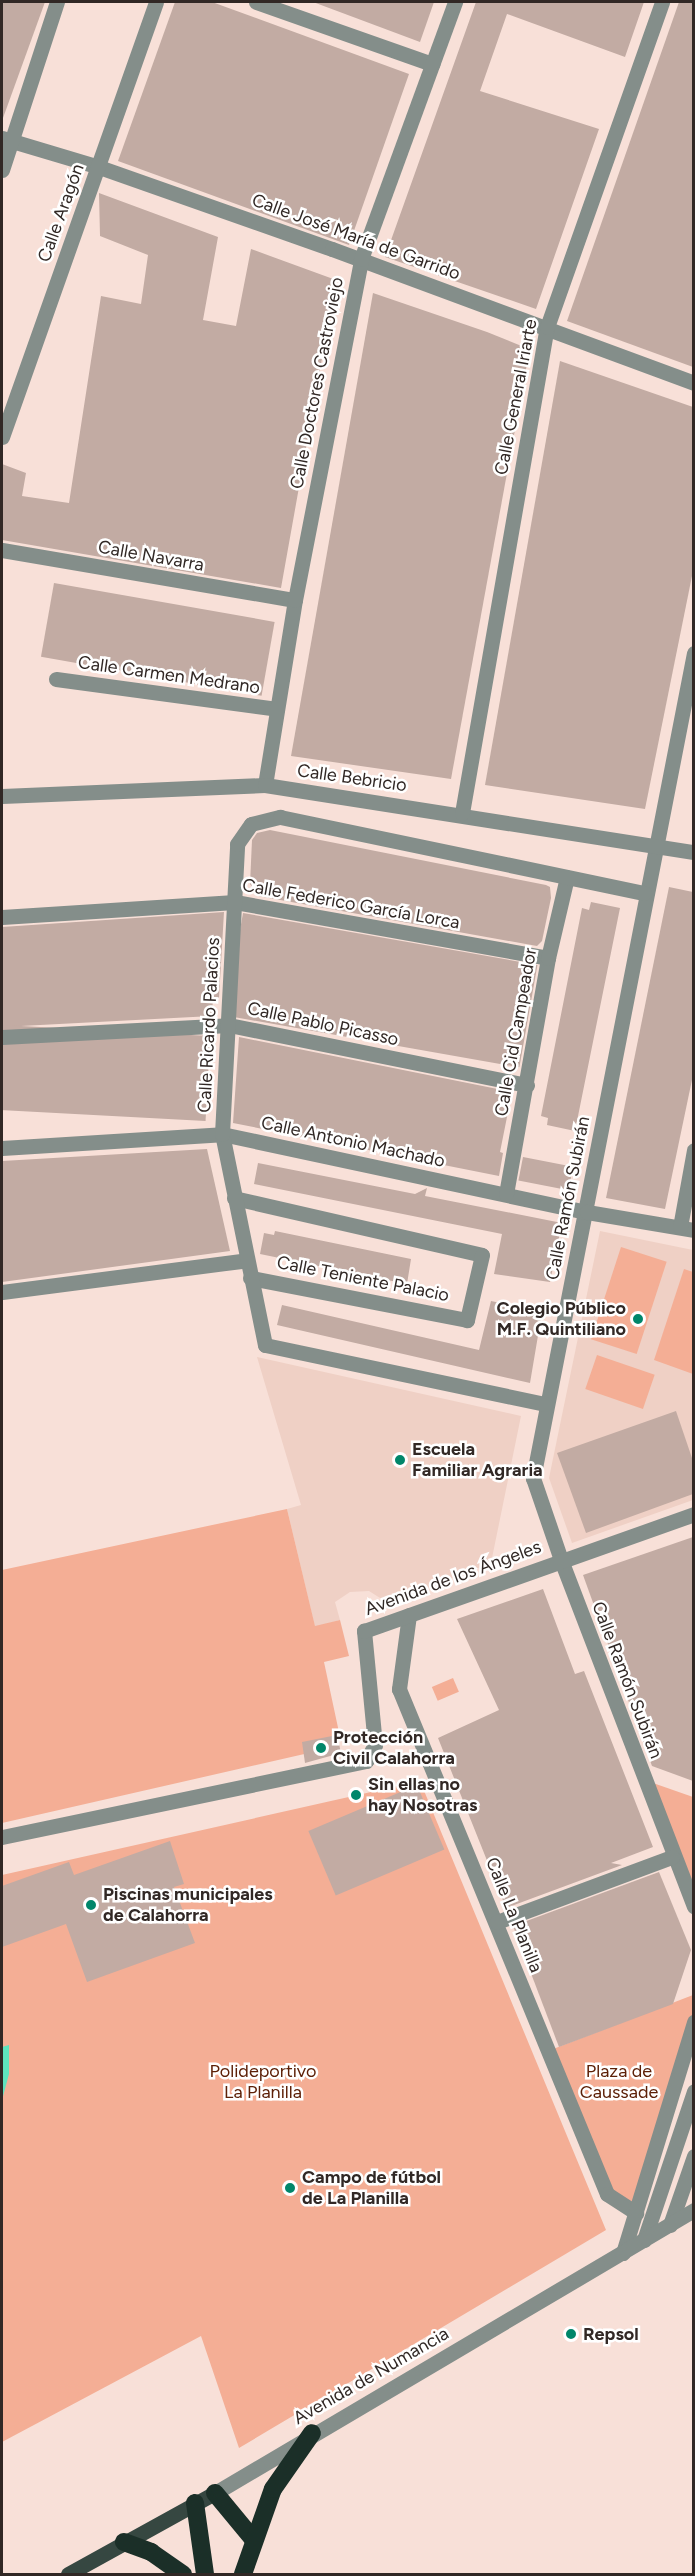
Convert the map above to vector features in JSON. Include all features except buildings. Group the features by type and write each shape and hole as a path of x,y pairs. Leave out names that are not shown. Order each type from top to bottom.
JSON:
{"highway":[{"path":"243,2574 253,2539 273,2489 312,2433"},
{"path":"214,2493 253,2539"},
{"path":"195,2503 205,2574"},
{"path":"124,2542 151,2552 183,2574"}],"main road":[{"name":"Avenida de Numancia","path":"68,2574 214,2493"}],"street":[{"path":"2,171 6,140 57,2"},
{"name":"Calle Aragón","path":"2,437 156,2"},
{"path":"256,2 432,64"},
{"name":"Calle Doctores Castroviejo","path":"265,784 295,600 361,259 455,2"},
{"name":"Calle General Iriarte","path":"462,813 547,327 662,2"},
{"name":"Calle José María de Garrido","path":"6,140 99,167 361,259 693,383"},
{"name":"Calle Navarra","path":"2,550 295,600"},
{"name":"Calle Ramón Subirán","path":"693,653 653,845 587,1212 545,1404 533,1478 561,1560 672,1857 693,1906"},
{"name":"Calle Carmen Medrano","path":"56,679 277,709"},
{"name":"Calle Bebricio","path":"2,796 265,784 462,813 693,852"},
{"name":"Calle Ricardo Palacios","path":"545,1404 265,1345 222,1134 237,844 251,824 280,817 644,893"},
{"name":"Calle Cid Campeador","path":"506,1194 548,958 567,877"},
{"name":"Calle Federico García Lorca","path":"2,917 235,902 548,958"},
{"name":"Calle Pablo Picasso","path":"2,1037 229,1025 527,1085"},
{"name":"Calle Antonio Machado","path":"2,1148 222,1134 587,1212 687,1229"},
{"path":"687,1229 693,1150"},
{"name":"Calle Teniente Palacio","path":"234,1198 482,1255 467,1320 250,1278"},
{"path":"2,1292 247,1260"},
{"name":"Avenida de los Ángeles","path":"2,1837 366,1761 375,1745 364,1631 693,1514"},
{"name":"Calle La Planilla","path":"409,1615 399,1689 497,1922 607,2194 636,2213"},
{"path":"497,1922 672,1857"},
{"path":"623,2253 693,2022"},
{"path":"644,2240 693,2091"},
{"path":"670,2225 693,2156"},
{"name":"Avenida de Numancia","path":"214,2493 312,2433 693,2210"}],"shaded area":[{"name":"Colegio Público M.F. Quintiliano","path":"600,1231 693,1250 693,1500 572,1543 549,1478"},
{"name":"Escuela Familiar Agraria","path":"257,1357 521,1416 491,1563 388,1603 369,1591 350,1592 335,1602 340,1620 315,1627 287,1509 301,1505"},
{"path":"9,2045 9,2074 2,2100 2,2047"}],"green space":[{"path":"621,1247 667,1262 637,1354 591,1339"},
{"path":"684,1269 693,1272 693,1374 654,1360"},
{"path":"597,1355 655,1375 643,1409 585,1389"},
{"path":"287,1509 315,1626 340,1620 349,1656 324,1662 340,1737 335,1747 2,1823 2,1570"},
{"path":"453,1678 459,1692 438,1701 432,1687"},
{"name":"Polideportivo La Planilla","path":"420,1781 606,2230 239,2448 201,2336 2,2442 2,1875"},
{"path":"653,1783 693,1797 693,1896"},
{"name":"Plaza de Caussade","path":"693,1995 693,2022 636,2213 607,2194 548,2051"}],"place":[{"name":"Colegio Público M.F. Quintiliano","path":"638,1319"},
{"name":"Escuela Familiar Agraria","path":"400,1460"},
{"name":"Protección Civil Calahorra","path":"321,1748"},
{"name":"Sin ellas no hay Nosotras","path":"356,1795"},
{"name":"Piscinas municipales de Calahorra","path":"91,1905"},
{"name":"Campo de fútbol de La Planilla","path":"290,2188"},
{"name":"Repsol","path":"571,2334"}]}
